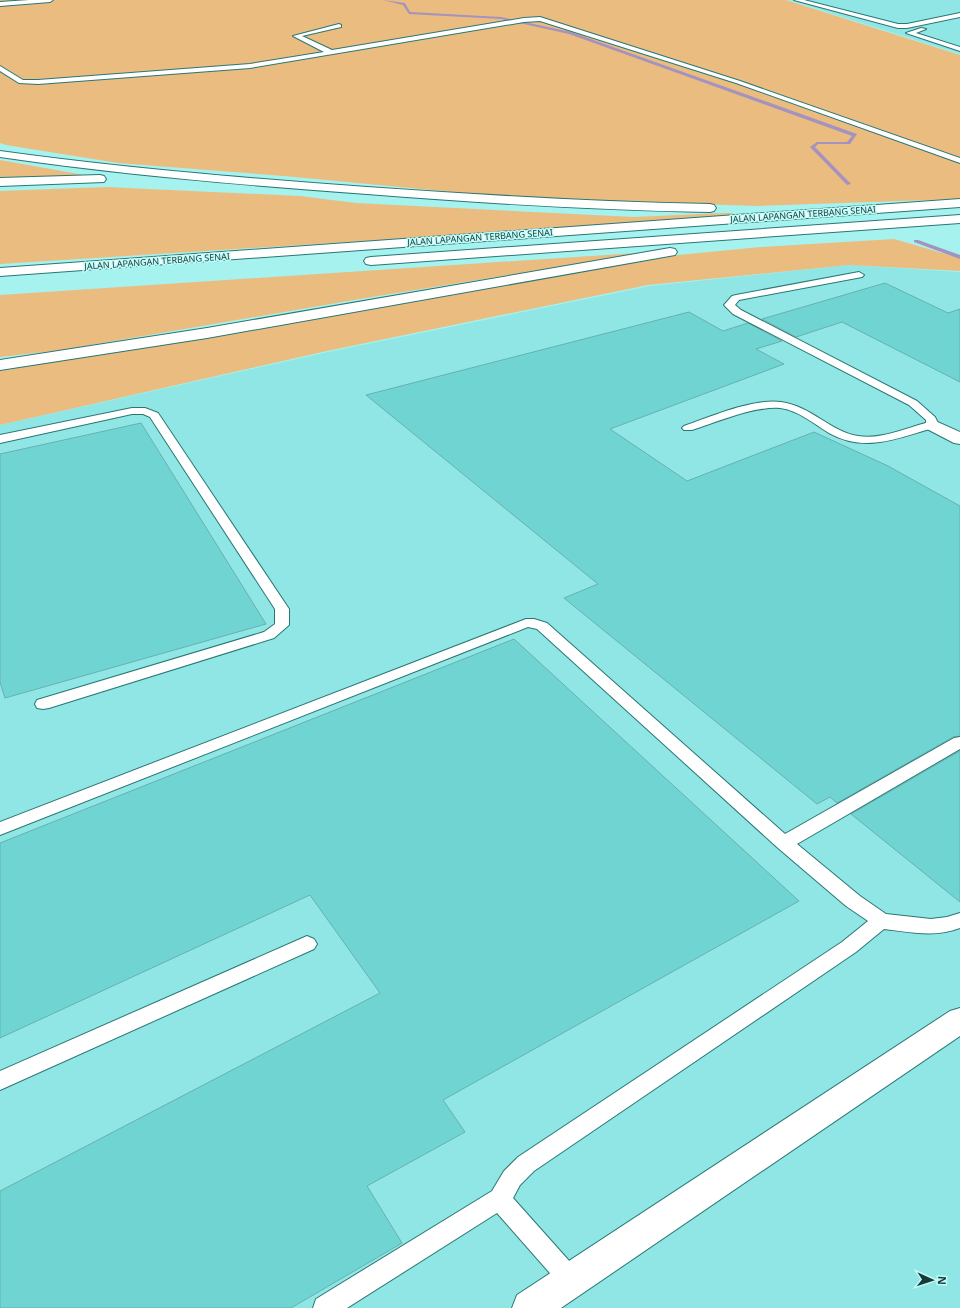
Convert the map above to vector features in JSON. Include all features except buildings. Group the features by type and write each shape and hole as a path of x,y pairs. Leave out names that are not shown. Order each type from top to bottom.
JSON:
{"main road":[{"path":"0,154 51,162 265,183 452,197 619,206 746,208 959,203"},
{"path":"0,182 88,179 265,183"},
{"name":"JALAN LAPANGAN TERBANG SENAI","path":"0,272 959,203"},
{"name":"JALAN LAPANGAN TERBANG SENAI","path":"358,262 960,219"},
{"path":"0,365 214,331 682,250 931,221"},
{"path":"933,425 960,439"},
{"path":"530,1308 960,1020"}],"lane":[{"path":"0,4 50,0"},
{"path":"797,0 898,26 907,26 960,15"},
{"path":"0,68 21,82 38,82 250,66 524,20 544,20 701,70 960,161"},
{"path":"960,22 909,33 960,49"},
{"path":"330,52 296,36 339,26"},
{"path":"688,428 757,407 780,405 797,410 846,436 859,440 872,440 933,425 931,419 913,403 737,312 729,305 736,298 859,275"},
{"path":"0,439 132,411 145,410 154,415 282,609 282,625 269,635 43,704"},
{"path":"0,829 526,623 534,623 542,626 784,843 853,901 881,921 929,928 953,924 960,920"},
{"path":"784,843 960,742"},
{"path":"325,1308 500,1199 512,1178 526,1164 849,947 881,921"},
{"path":"0,1080 307,944"},
{"path":"500,1199 521,1225 571,1280"}],"shaded area":[{"path":"0,0 786,0 960,55 960,199 758,206 515,198 284,176 118,163 6,145 0,143"},
{"path":"789,0 960,0 960,54"},
{"path":"0,160 90,176 0,178"},
{"path":"106,187 300,196 356,203 634,217 723,213 732,213 736,215 728,218 0,264 0,191"},
{"path":"894,239 960,258 960,271 849,265 648,285 327,351 0,425 0,371 678,255 761,247"},
{"path":"652,252 360,299 62,350 0,357 0,295"},
{"path":"849,265 960,272 960,1308 0,1308 0,425 328,352 650,286"}],"waterway":[{"path":"385,0 404,4 409,13 501,18 570,33 855,135 848,143 817,143 812,147 849,184"},
{"path":"916,241 960,257"}]}
